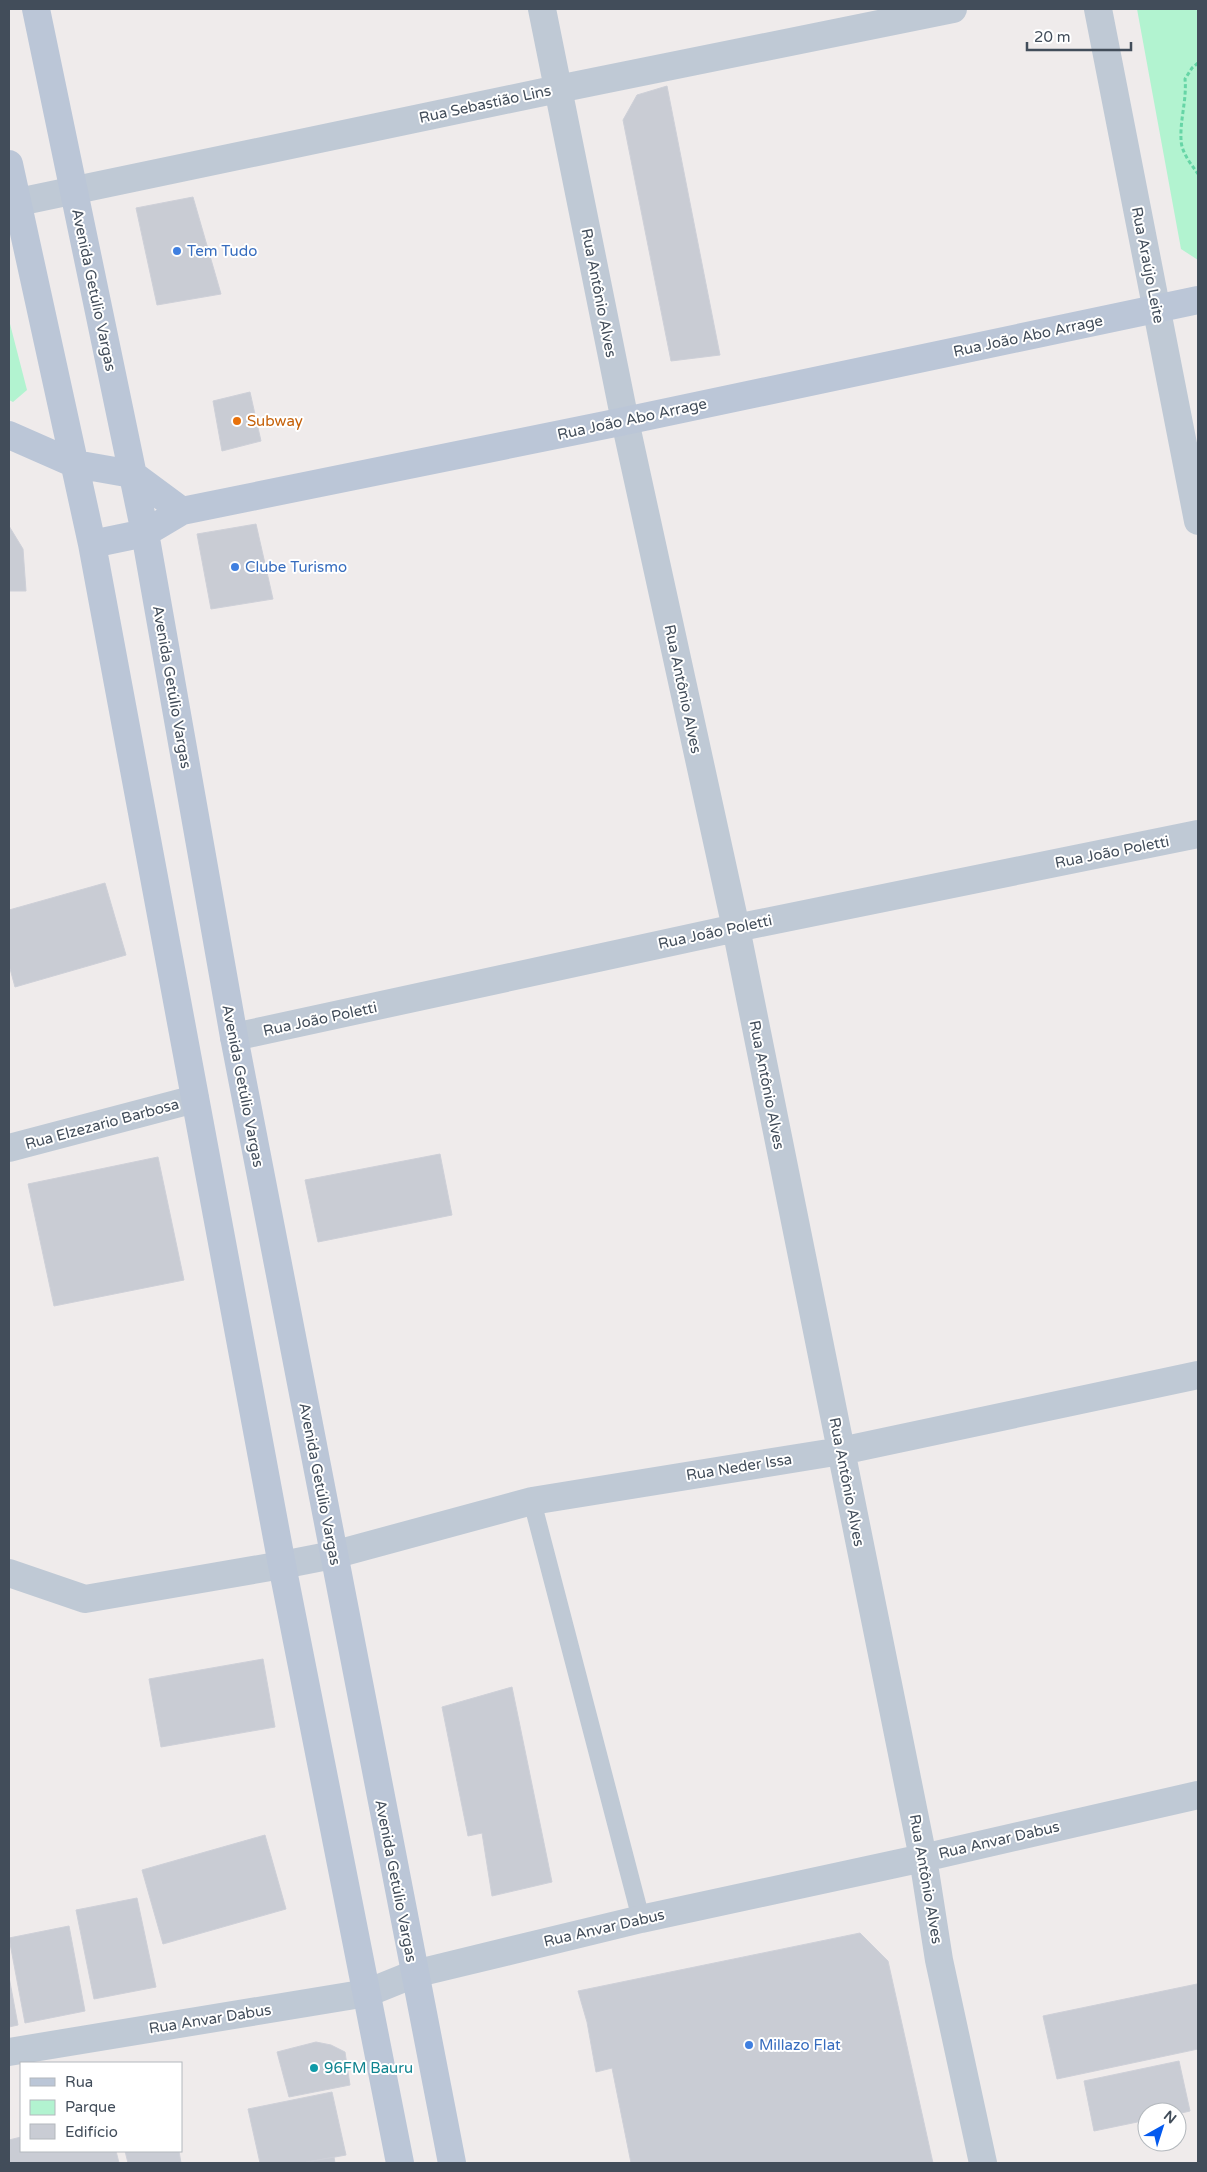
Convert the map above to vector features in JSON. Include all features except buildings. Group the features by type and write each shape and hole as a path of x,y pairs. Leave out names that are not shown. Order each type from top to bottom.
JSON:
{"main road":[{"name":"Avenida Getúlio Vargas","path":"36,9 145,533 234,1038 452,2163"},
{"path":"9,164 13,204 75,464 92,544 282,1565 400,2163"},
{"name":"Rua João Abo Arrage","path":"92,544 145,533 182,511 625,421 1198,300"},
{"path":"9,435 75,464 132,474 182,511"}],"street":[{"name":"Rua Antônio Alves","path":"542,9 625,421 736,928 923,1858 939,1960 983,2163"},
{"name":"Rua Sebastião Lins","path":"13,204 558,89 953,9"},
{"name":"Rua Araújo Leite","path":"1098,9 1198,521"},
{"name":"Rua João Poletti","path":"234,1038 736,928 1198,834"},
{"name":"Rua Elzezario Barbosa","path":"9,1148 195,1099"},
{"name":"Rua Neder Issa","path":"9,1573 85,1599 333,1555 532,1501 841,1451 1198,1376"},
{"name":"Rua Anvar Dabus","path":"9,2052 367,1993 414,1974 641,1919 923,1858 1198,1795"}],"lane":[{"path":"532,1501 641,1919"}],"path":[{"path":"1198,63 1192,68 1185,79 1186,93 1181,140 1188,161 1198,174"}],"green space":[{"path":"1137,9 1198,9 1198,260 1181,249"},
{"path":"9,320 27,390 13,402 9,400"}],"place":[{"name":"Tem Tudo","path":"177,251"},
{"name":"Subway","path":"237,421"},
{"name":"Clube Turismo","path":"235,567"},
{"name":"Millazo FIat","path":"749,2045"},
{"name":"96FM Bauru","path":"314,2068"}]}
